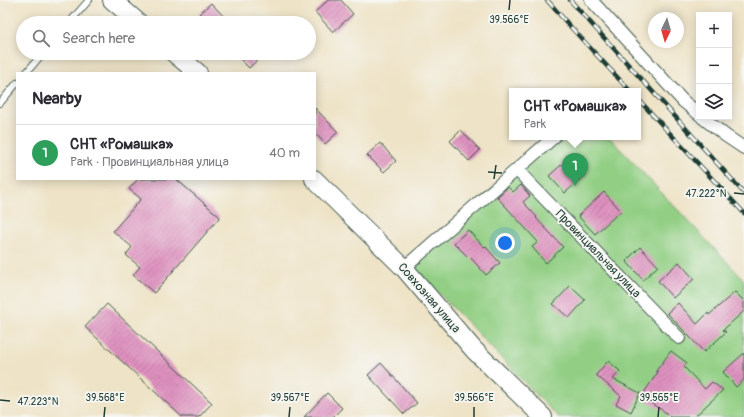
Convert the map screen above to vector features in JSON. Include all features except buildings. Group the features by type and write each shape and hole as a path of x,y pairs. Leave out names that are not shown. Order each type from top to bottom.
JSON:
{"street":[{"path":"112,0 131,16"},
{"path":"591,0 683,101 696,112"},
{"path":"182,60 197,72"},
{"path":"706,120 744,148"},
{"path":"404,268 551,140"},
{"name":"Провинциальная улица","path":"517,170 680,338"},
{"name":"Совхозная улица","path":"315,180 404,268 474,350 543,417"}],"lane":[{"path":"75,16 89,0"},
{"path":"27,72 37,60"},
{"path":"0,103 16,84"}],"green space":[{"path":"546,140 612,140 744,280 744,417 558,417 410,263"}],"railway":[{"path":"547,0 627,88"},
{"path":"570,0 744,193"},
{"path":"641,102 744,213"}],"place":[{"name":"СНТ «Ромашка»","path":"575,186"}]}
